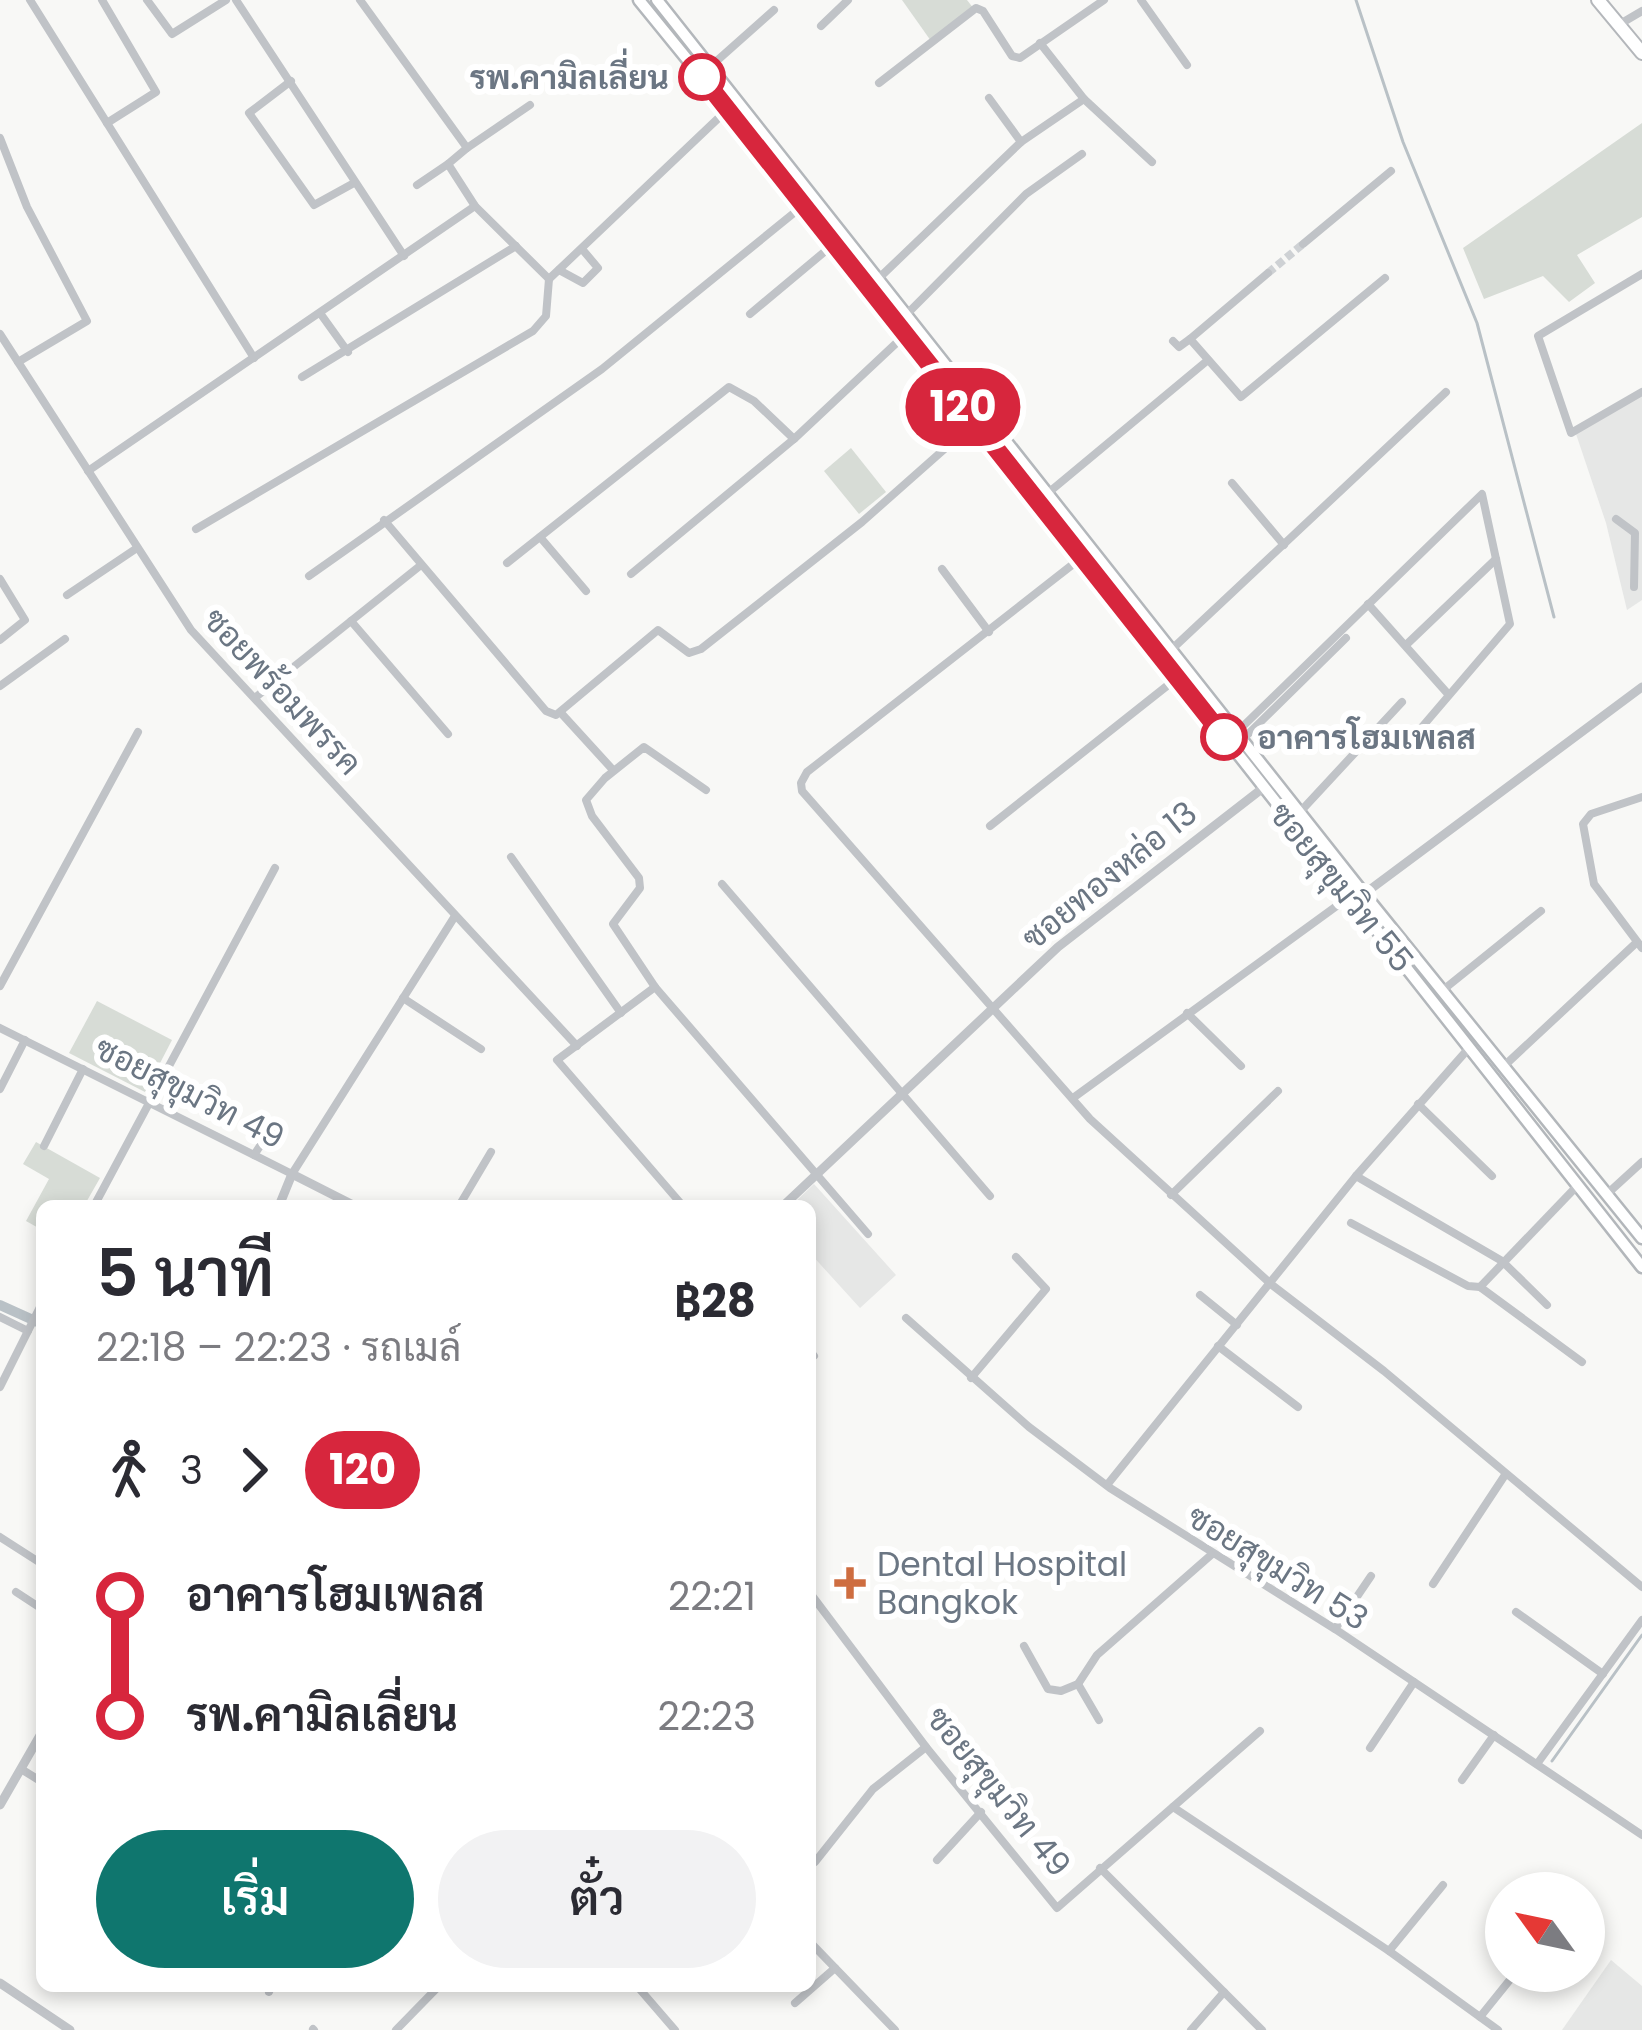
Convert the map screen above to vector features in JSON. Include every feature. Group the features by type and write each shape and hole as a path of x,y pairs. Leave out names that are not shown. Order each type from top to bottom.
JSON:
{"main road":[{"path":"1598,0 1642,53"},
{"name":"ซอยสุขุมวิท 55","path":"648,3 711,66 734,105"},
{"name":"ซอยสุขุมวิท 55","path":"648,3 909,325 1037,502 1182,674 1349,897 1642,1267"},
{"name":"ซอยสุขุมวิท 55","path":"809,202 836,243 874,283"},
{"name":"ซอยสุขุมวิท 55","path":"979,418 1092,547 1166,654"},
{"path":"1037,502 1048,493"},
{"path":"1082,558 1092,547"},
{"name":"ซอยสุขุมวิท 55","path":"1182,674 1239,736 1268,783 1300,812 1642,1238"},
{"path":"1349,897 1364,894"},
{"path":"1470,1047 1482,1038"},
{"path":"1492,1076 1504,1066"},
{"path":"1577,1186 1591,1174"},
{"path":"1594,1206 1607,1194"}],"street":[{"path":"30,0 254,358"},
{"path":"102,0 156,92 106,123"},
{"path":"147,0 172,34 226,0"},
{"path":"236,0 404,256"},
{"path":"361,0 467,148"},
{"path":"821,26 848,0"},
{"path":"879,83 976,8 983,10 1012,56 1020,58 1104,0"},
{"path":"1141,0 1187,65"},
{"path":"711,66 774,10"},
{"path":"1618,25 1642,11"},
{"path":"1040,44 1084,99 1152,162"},
{"path":"291,81 250,112 314,205 354,183"},
{"path":"989,98 1021,142"},
{"path":"874,283 1021,142 1084,99"},
{"path":"417,185 530,105"},
{"path":"196,529 533,331 545,320 549,279 734,105"},
{"path":"0,138 27,207 87,321 18,362"},
{"path":"632,574 794,439 909,325 1027,194 1082,154"},
{"path":"448,164 475,206 549,279"},
{"path":"1303,244 1391,171"},
{"path":"309,576 602,369 809,202"},
{"path":"88,471 475,206"},
{"path":"750,314 836,243"},
{"path":"302,377 516,245"},
{"path":"559,270 583,283 598,268 581,249"},
{"path":"1173,341 1179,347 1268,273"},
{"path":"1642,274 1538,336 1570,430 1579,431 1642,392"},
{"path":"1190,339 1241,397 1385,278"},
{"path":"320,313 348,352"},
{"name":"ซอยพร้อมพรรค","path":"0,335 191,630 577,1046"},
{"path":"1048,493 1208,360"},
{"path":"507,563 729,387 754,401 794,439"},
{"path":"1166,654 1446,392"},
{"path":"561,713 658,630 691,654 701,649 862,522 979,418"},
{"path":"1232,484 1284,545"},
{"path":"1239,736 1482,494 1510,617 1508,631 1404,748"},
{"path":"1616,519 1635,533 1638,568 1634,587"},
{"path":"384,520 546,711 561,713 613,770"},
{"path":"540,537 586,591"},
{"path":"67,595 137,548"},
{"path":"1082,558 807,772 800,787 1072,1098 1171,1195 1271,1285 1384,1370 1642,1586"},
{"path":"1406,645 1496,559"},
{"path":"256,697 421,565"},
{"path":"942,569 989,632"},
{"path":"0,579 25,620 0,640"},
{"path":"1368,604 1448,694"},
{"path":"351,621 448,734"},
{"path":"1239,736 1346,638"},
{"path":"0,686 65,639"},
{"path":"990,826 1182,674"},
{"path":"1364,894 1642,687"},
{"path":"1300,812 1402,702"},
{"path":"0,986 137,732"},
{"path":"706,790 644,747 613,770 586,800 592,816 639,878 640,888 613,923 656,987 868,1234"},
{"name":"ซอยทองหล่อ 13","path":"789,1200 1058,946 1268,783"},
{"path":"1504,1066 1639,945 1594,884 1582,824 1591,814 1642,797"},
{"path":"511,857 621,1013"},
{"path":"97,1200 274,868"},
{"path":"722,884 990,1196"},
{"path":"1072,1098 1349,897"},
{"path":"1443,990 1540,911"},
{"path":"281,1200 292,1174 455,916"},
{"path":"656,987 557,1061 677,1200"},
{"path":"403,998 481,1048"},
{"path":"1187,1013 1241,1066"},
{"name":"ซอยสุขุมวิท 49","path":"0,1028 343,1200"},
{"path":"0,1089 25,1040"},
{"path":"1107,1486 1356,1176 1470,1047"},
{"path":"44,1146 83,1069"},
{"path":"1171,1195 1278,1091"},
{"path":"1418,1104 1492,1176"},
{"path":"254,1155 270,1131"},
{"path":"463,1200 491,1152"},
{"path":"1607,1194 1642,1162"},
{"path":"1356,1176 1502,1261 1547,1305"},
{"path":"1480,1287 1577,1186"},
{"path":"1351,1223 1468,1286 1480,1287 1582,1362"},
{"path":"971,1378 1046,1289 1016,1257"},
{"path":"1200,1295 1237,1325"},
{"path":"0,1388 36,1315"},
{"path":"0,1317 28,1331"},
{"name":"ซอยสุขุมวิท 53","path":"906,1318 971,1378 1107,1486 1334,1629 1642,1835"},
{"path":"1218,1346 1298,1407"},
{"path":"1433,1584 1505,1474"},
{"path":"0,1537 36,1560"},
{"path":"1024,1646 1050,1690 1069,1689 1078,1684 1096,1655 1211,1555"},
{"path":"1334,1629 1371,1576"},
{"path":"16,1592 36,1605"},
{"name":"ซอยสุขุมวิท 49","path":"816,1601 926,1747 1057,1908 1100,1868 1262,2030"},
{"path":"1516,1612 1603,1674"},
{"path":"1537,1764 1642,1620"},
{"path":"1370,1748 1414,1682"},
{"path":"1078,1684 1099,1720"},
{"path":"1100,1868 1260,1731"},
{"path":"1462,1780 1494,1735"},
{"path":"0,1805 36,1743"},
{"path":"816,1861 887,1774 926,1747"},
{"path":"21,1769 36,1778"},
{"path":"1173,1807 1498,2030"},
{"path":"937,1860 981,1812"},
{"path":"1389,1951 1443,1885"},
{"path":"816,1948 895,2030"},
{"path":"816,1985 835,1968"},
{"path":"0,1982 70,2030"},
{"path":"396,2030 433,1992"},
{"path":"642,1992 675,2030"},
{"path":"795,2003 808,1992"},
{"path":"1191,2030 1224,1992"},
{"path":"1480,2017 1500,1992"}],"shaded area":[{"path":"902,0 967,0 974,9 931,41"},
{"path":"1642,123 1642,217 1577,255 1595,283 1569,302 1543,276 1484,299 1463,248"},
{"path":"1642,392 1642,600 1627,610 1606,523 1575,431"},
{"path":"851,448 886,492 859,514 824,471"},
{"path":"97,1001 172,1040 145,1092 69,1053"},
{"path":"36,1142 100,1178 87,1200 38,1200 49,1179 23,1164"},
{"path":"814,1184 896,1275 860,1308 816,1260 816,1200 797,1200"},
{"path":"36,1203 36,1227 26,1221"},
{"path":"1611,1960 1642,1986 1642,2030 1562,2030 1589,1992 1605,1992 1605,1969"}],"waterway":[{"path":"1356,0 1403,142 1477,323 1554,617"},
{"path":"0,1305 36,1321"},
{"path":"1552,1761 1642,1635"}],"tunnel":[{"path":"1268,273 1303,244"}],"bus line":[{"name":"120","path":"702,77 1224,737"}],"place":[{"name":"รพ.คามิลเลี่ยน","path":"702,77"},
{"name":"อาคารโฮมเพลส","path":"1224,737"},
{"name":"Dental Hospital Bangkok","path":"850,1583"}]}
